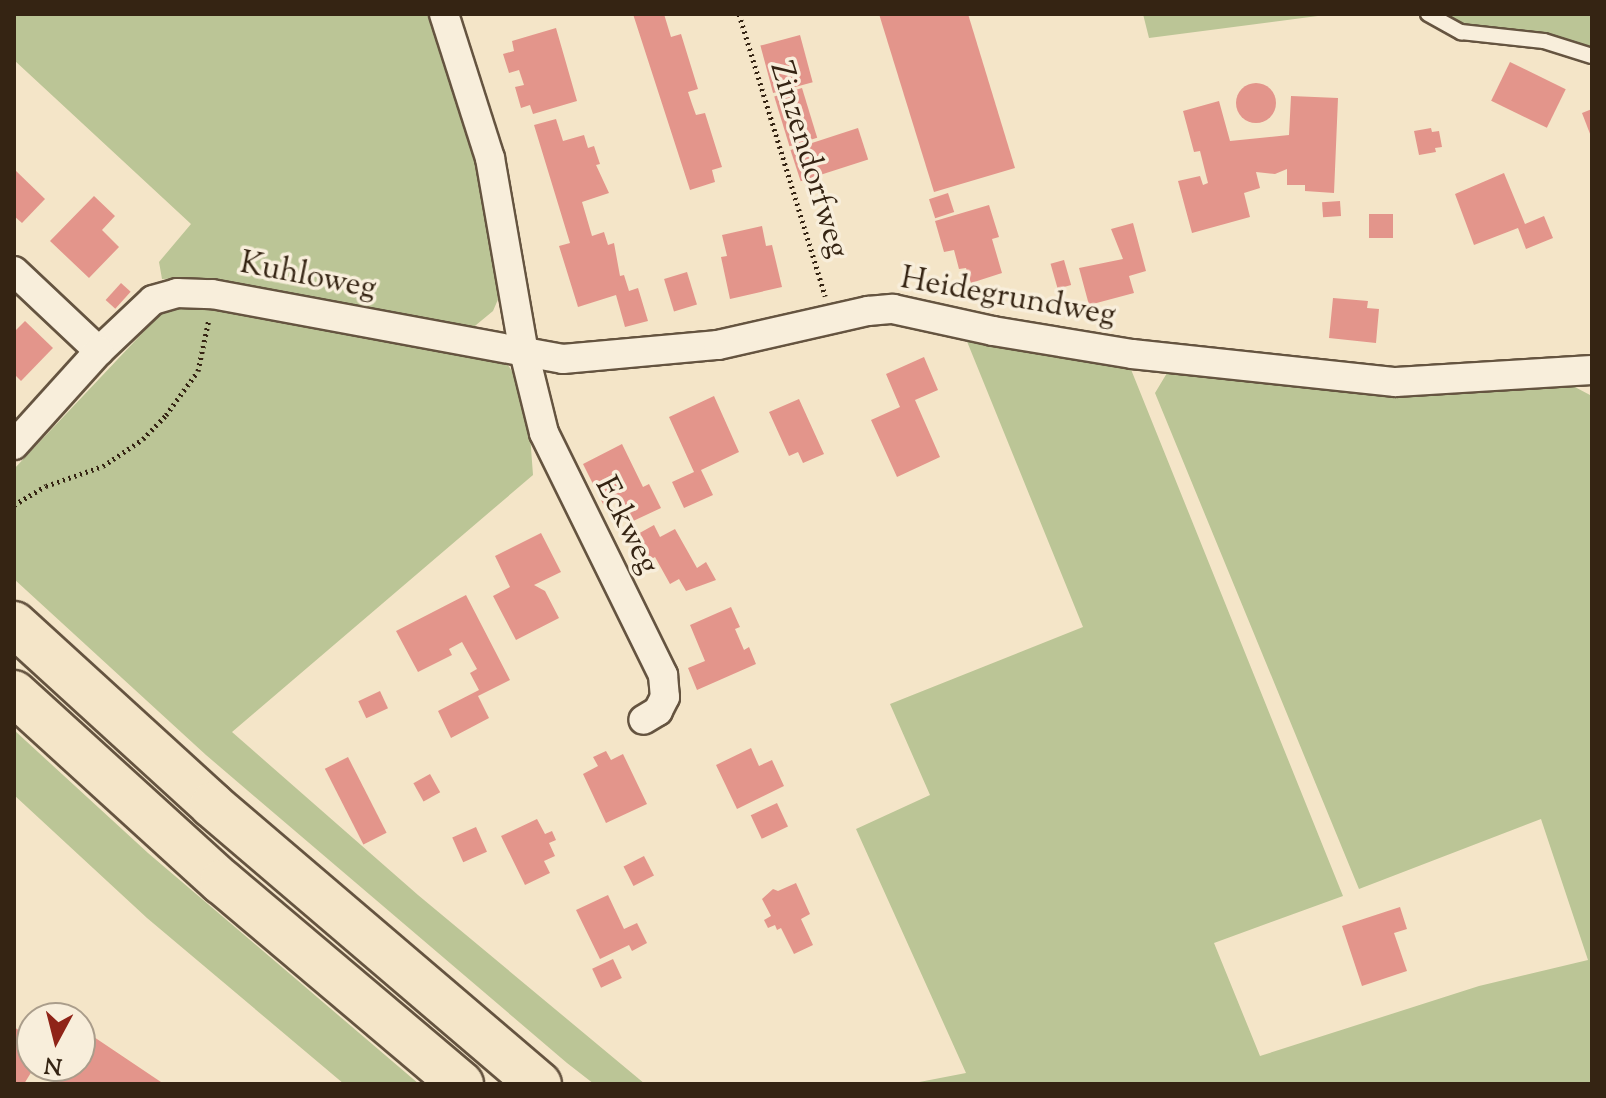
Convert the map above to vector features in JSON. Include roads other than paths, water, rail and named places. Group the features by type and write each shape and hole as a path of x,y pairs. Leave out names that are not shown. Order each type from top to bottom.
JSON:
{"highway":[{"path":"14,624 212,805 539,1084"},
{"path":"14,693 222,882 461,1084"}],"street":[{"path":"444,14 490,158 524,352"},
{"path":"14,271 99,351"},
{"name":"Kuhloweg","path":"14,445 99,351 153,300 177,293 212,294 524,352"},
{"name":"Heidegrundweg","path":"524,352 563,359 615,357 718,345 832,319 893,309 993,331 1132,354 1396,382 1592,370"},
{"name":"Eckweg","path":"524,352 537,411 556,464 663,675 665,697 658,711 643,720"}],"lane":[{"path":"1428,14 1461,32 1544,41 1592,56"}]}
